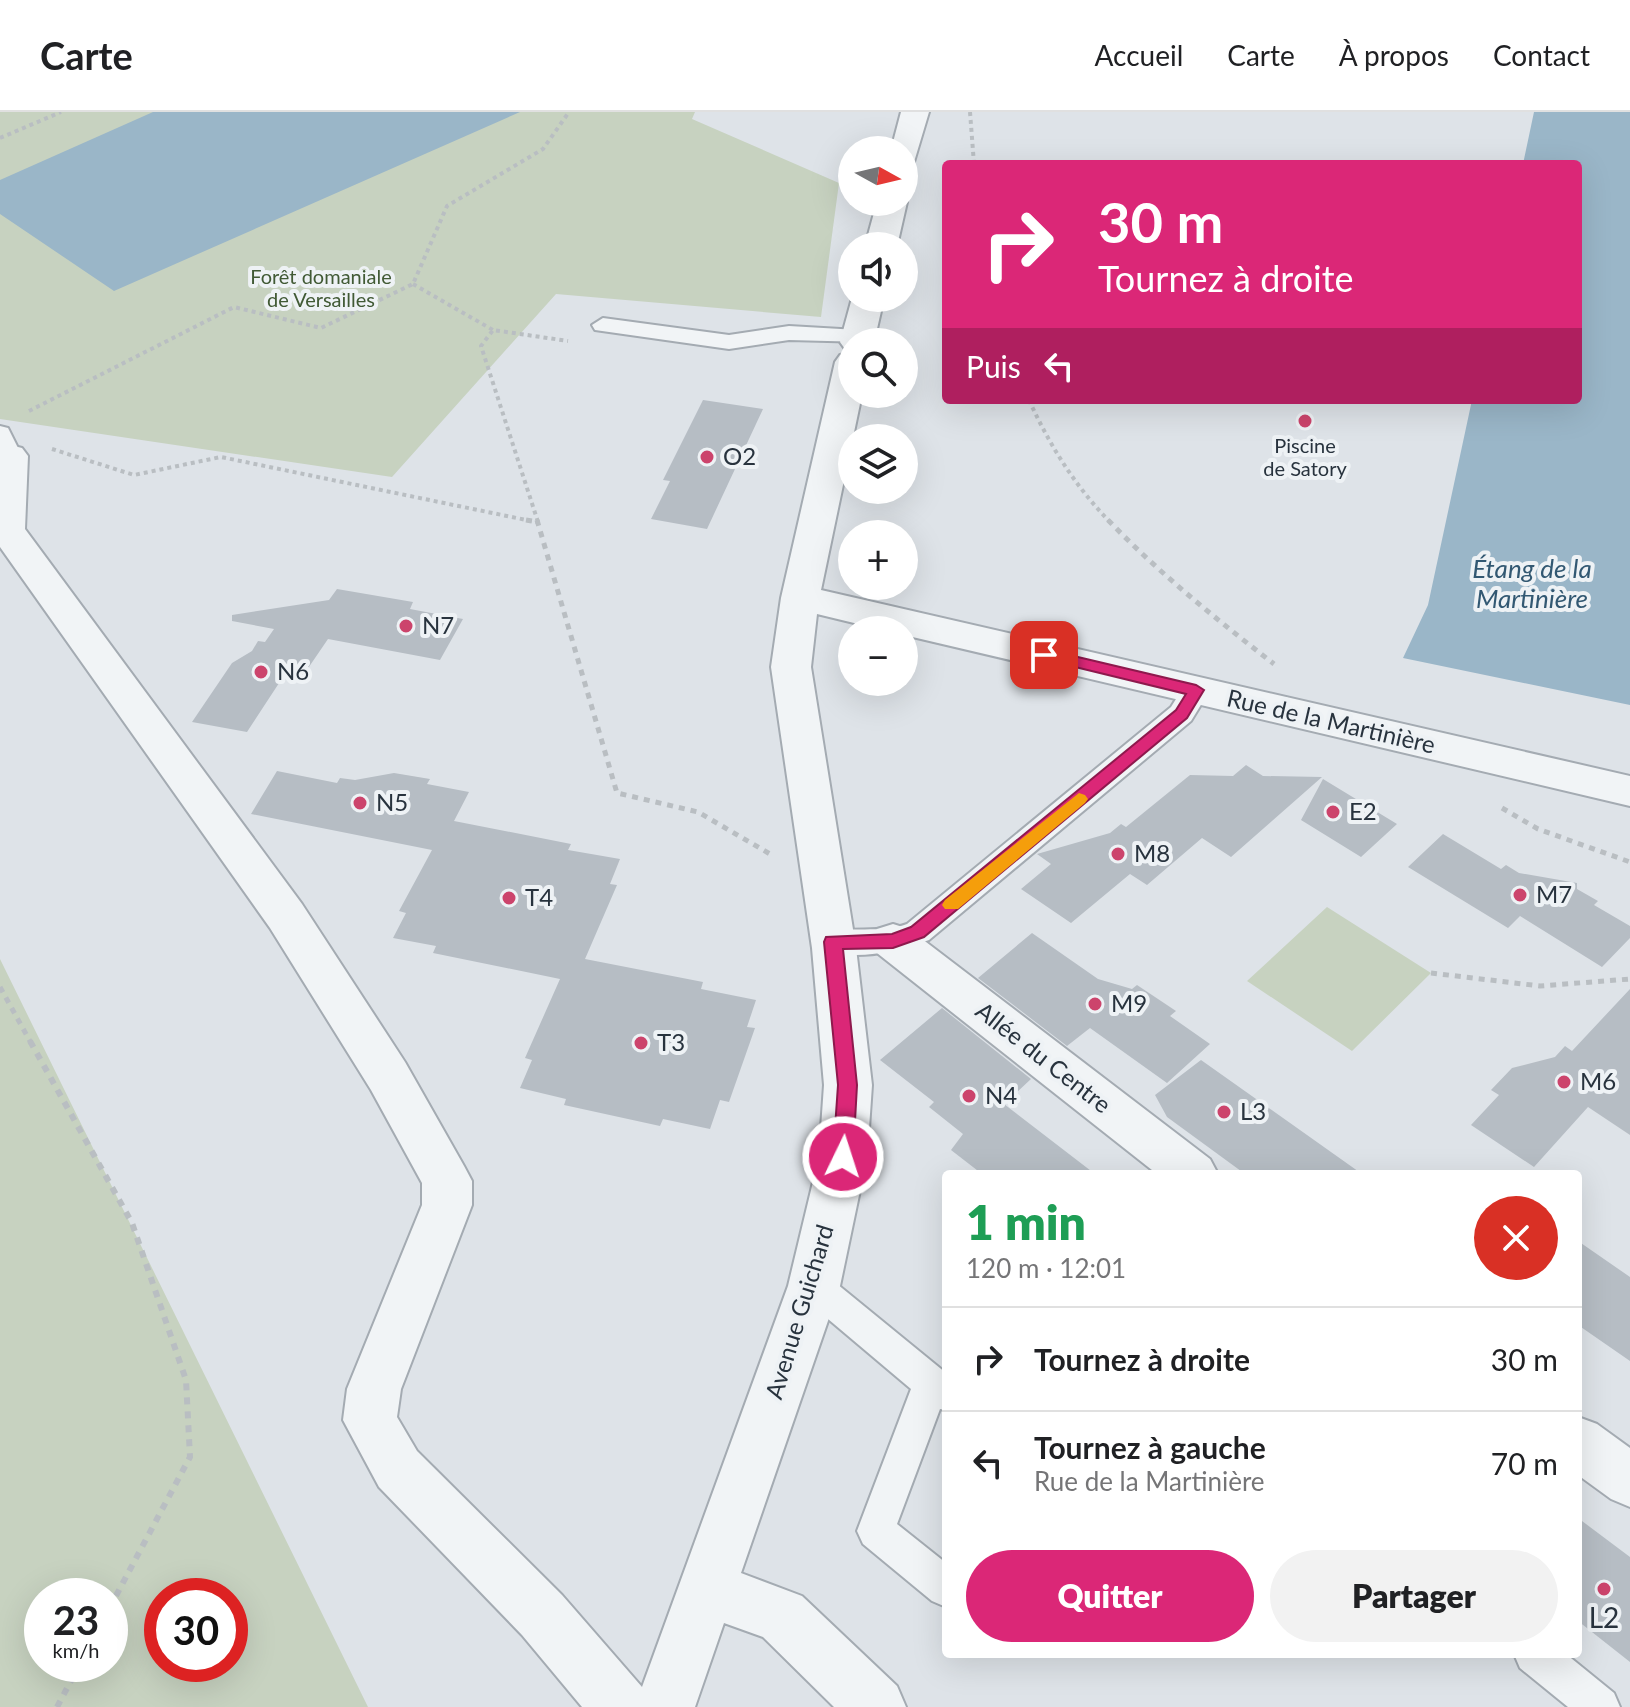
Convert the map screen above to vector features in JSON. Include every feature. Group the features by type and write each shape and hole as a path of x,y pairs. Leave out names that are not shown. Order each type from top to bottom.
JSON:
{"street":[{"path":"909,136 915,112"},
{"path":"800,598 842,408"},
{"path":"11,435 7,530 286,916 388,1076 447,1181 447,1205 374,1389 370,1420 398,1469 542,1615 621,1707"},
{"name":"Rue de la Martinière","path":"800,598 1630,791"},
{"name":"Avenue Guichard","path":"665,1707 814,1286 843,1157 848,1085 833,942 791,667 800,598"},
{"name":"Allée du Centre","path":"893,941 1188,1170"},
{"path":"1582,1445 1630,1481"},
{"path":"708,1589 782,1616 876,1707"}],"lane":[{"path":"603,325 729,342 789,333 838,343"},
{"path":"833,942 893,941 918,932 1181,714 1196,690"},
{"path":"814,1286 938,1389 876,1531 942,1585"},
{"path":"1539,1658 1600,1707"}],"path":[{"path":"0,138 61,112"},
{"path":"11,435 234,307 321,328 413,284 447,206 543,149 569,112"},
{"path":"970,112 974,160"},
{"path":"413,284 493,330 570,341 603,325"},
{"path":"493,330 481,346 538,523 617,793 698,812 822,885"},
{"path":"1031,404 1044,433 1082,493 1138,551 1216,619 1286,672"},
{"path":"104,466 134,475 221,457 538,523"},
{"path":"1497,805 1538,829 1630,862"},
{"path":"1431,973 1540,986 1630,979"},
{"path":"0,987 132,1223 186,1380 190,1457 125,1578"},
{"path":"57,1707 70,1682"}],"green space":[{"name":"Forêt domaniale de Versailles","path":"0,112 695,112 692,119 838,183 821,317 556,294 392,477 0,419"},
{"path":"1327,907 1431,973 1352,1051 1247,981"},
{"path":"0,959 368,1707 0,1707"}],"water":[{"path":"153,112 520,112 114,291 0,214 0,180"},
{"name":"Étang de la Martinière","path":"1534,112 1630,112 1630,705 1403,658 1428,605 1471,404 1582,404 1582,160 1524,160"}],"building":[{"path":"703,400 763,409 707,529 651,519 670,481 663,480"},
{"path":"337,589 413,602 410,609 463,619 440,660 328,639 300,680 283,677 247,732 192,722 232,663 252,651 258,641 265,642 274,629 232,621 232,615 329,600"},
{"path":"1246,765 1263,776 1322,777 1231,857 1202,838 1147,885 1130,874 1071,923 1021,889 1051,864 1037,854 1110,833 1121,824 1126,827 1190,775 1233,776"},
{"path":"277,771 337,783 340,778 355,780 394,773 430,779 427,784 469,792 454,821 571,844 568,850 620,859 610,884 617,885 585,959 703,982 701,989 756,1000 747,1027 755,1028 729,1102 720,1100 710,1129 663,1119 660,1126 564,1105 566,1099 520,1088 532,1060 525,1058 560,979 433,953 436,946 393,938 406,913 399,911 432,850 251,814"},
{"path":"1323,779 1397,824 1361,857 1301,820"},
{"name":"M7","path":"1443,834 1501,869 1506,865 1519,873 1577,883 1577,889 1598,901 1594,905 1630,926 1630,938 1602,967 1520,916 1508,928 1408,867"},
{"name":"M9","path":"1032,933 1098,979 1132,989 1137,985 1176,1011 1170,1016 1210,1044 1167,1083 1090,1028 1067,1046 978,978"},
{"name":"M6","path":"1630,989 1630,1135 1588,1107 1534,1167 1471,1125 1499,1095 1491,1090 1512,1068 1555,1057 1565,1046 1572,1051"},
{"name":"N4","path":"942,1008 1031,1079 1004,1104 1090,1170 977,1170 951,1150 963,1134 929,1107 934,1102 880,1060"},
{"name":"L3","path":"1201,1060 1356,1170 1240,1170 1167,1117 1155,1095"},
{"path":"1582,1244 1630,1277 1630,1361 1582,1328"},
{"name":"L2","path":"1582,1521 1630,1557 1630,1662 1582,1624"}],"slow traffic":[{"path":"952,905 1079,799"}],"place":[{"name":"Piscine de Satory","path":"1305,421"},
{"name":"O2","path":"707,457"},
{"name":"N7","path":"406,626"},
{"name":"N6","path":"261,672"},
{"name":"N5","path":"360,803"},
{"name":"E2","path":"1333,812"},
{"name":"M8","path":"1118,854"},
{"name":"M7","path":"1520,895"},
{"name":"T4","path":"509,898"},
{"name":"M9","path":"1095,1004"},
{"name":"T3","path":"641,1043"},
{"name":"M6","path":"1564,1082"},
{"name":"N4","path":"969,1096"},
{"name":"L3","path":"1224,1112"},
{"name":"L2","path":"1604,1589"}],"route":[{"path":"843,1157 848,1085 833,942 893,941 918,932 1181,714 1196,690 1044,655"}]}
